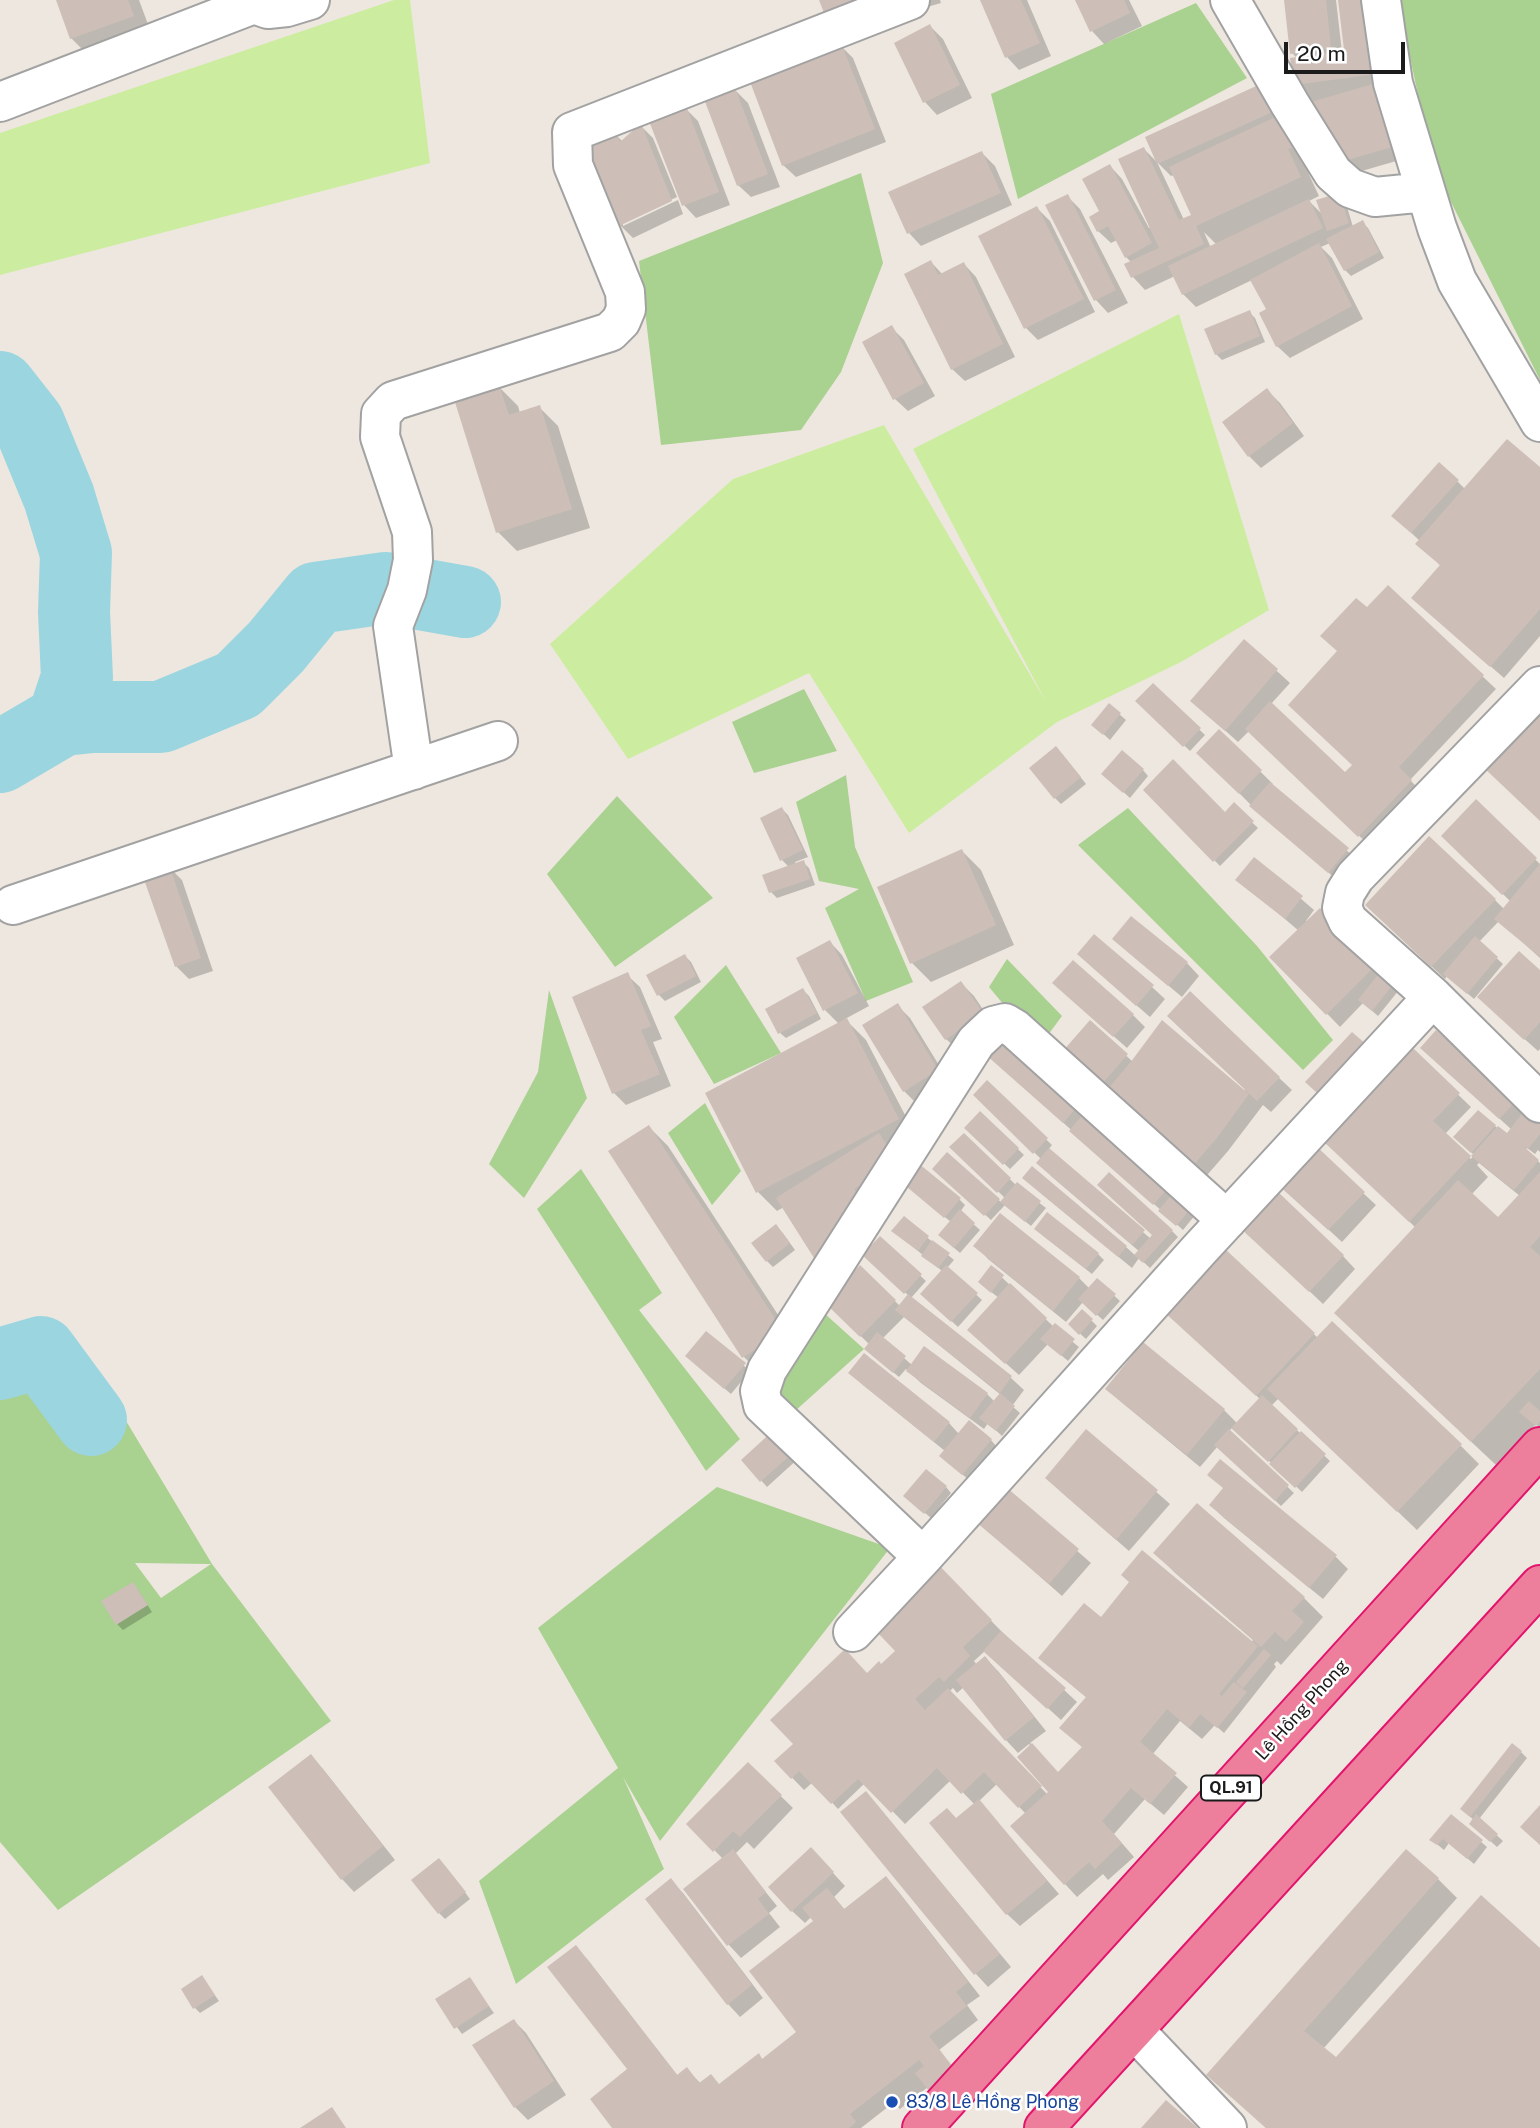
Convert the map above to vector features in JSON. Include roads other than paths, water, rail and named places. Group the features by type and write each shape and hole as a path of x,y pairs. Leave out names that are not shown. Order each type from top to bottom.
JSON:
{"highway":[{"name":"Lê Hồng Phong","path":"922,2128 1540,1447"},
{"path":"1044,2128 1540,1585"}],"street":[{"path":"0,102 254,2 268,9 310,0"},
{"path":"414,771 393,625 407,590 413,560 412,531 380,437 381,414 393,401 610,332 621,321 626,309 625,292 573,165 572,132 868,8 909,0"},
{"path":"1230,0 1333,173 1350,188 1375,197 1426,192"},
{"path":"1381,0 1393,83 1437,228 1457,281 1540,422"},
{"path":"1534,1085 1348,921 1342,908 1345,893 1356,877 1540,686"},
{"path":"13,905 498,741"},
{"path":"853,1632 1433,997"},
{"path":"923,1557 763,1405 760,1391 767,1370 976,1042 993,1026 1005,1023 1014,1029 1227,1220"},
{"path":"1134,2030 1227,2128"}],"waterway":[{"path":"0,387 29,424 59,497 76,553 74,612 77,678 63,720 0,757"},
{"path":"63,720 161,717 238,685 276,647 316,598 386,588 465,602"},
{"path":"0,1364 41,1352 91,1420"}],"place":[{"name":"83/8 Lê Hồng Phong","path":"892,2102"}]}
